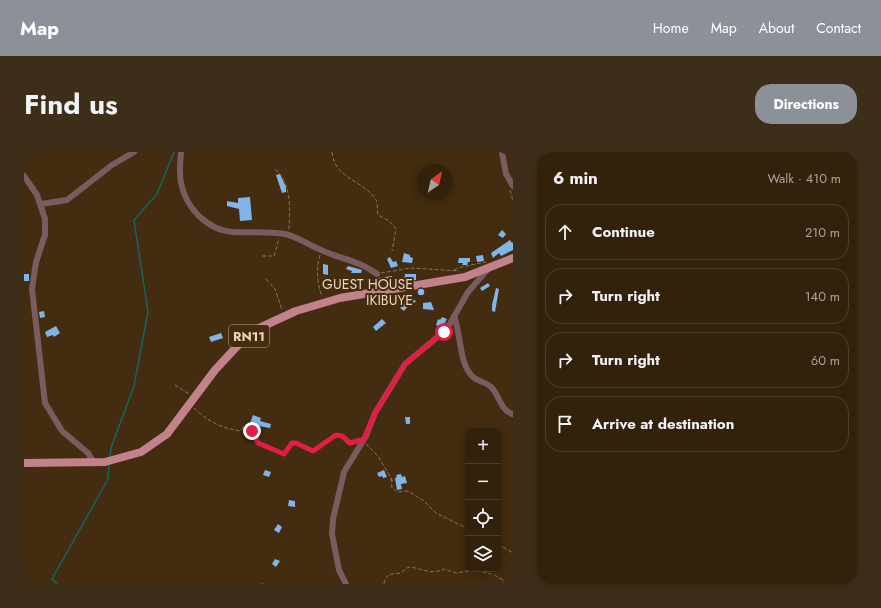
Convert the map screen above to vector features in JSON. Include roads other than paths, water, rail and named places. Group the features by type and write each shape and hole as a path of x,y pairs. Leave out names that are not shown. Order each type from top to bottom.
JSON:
{"main road":[{"name":"RN11","path":"24,463 94,463 114,460 141,452 168,434 215,370 242,341 257,329 285,316 324,302 465,277 489,265 513,258"}],"street":[{"path":"41,204 67,200 112,165 134,152"},
{"path":"181,152 181,184 199,217 213,226 227,231 288,235 321,250 347,258 368,267 377,274"},
{"path":"502,152 506,174 513,186"},
{"path":"24,176 41,204 46,230 36,262 32,289 43,394 47,406 57,424 89,454 94,463"},
{"path":"346,584 338,564 332,527 344,472 363,441 375,413 405,364 444,332 468,292 489,265"},
{"path":"454,316 458,326 461,347 468,371 474,378 492,388 507,411 513,414"}],"waterway":[{"path":"110,457 111,448 134,386 148,312 134,220 157,194 174,152"},
{"path":"57,584 52,579 108,479 109,465"}],"place":[{"name":"GUEST HOUSE IKIBUYE","path":"421,292"}]}
